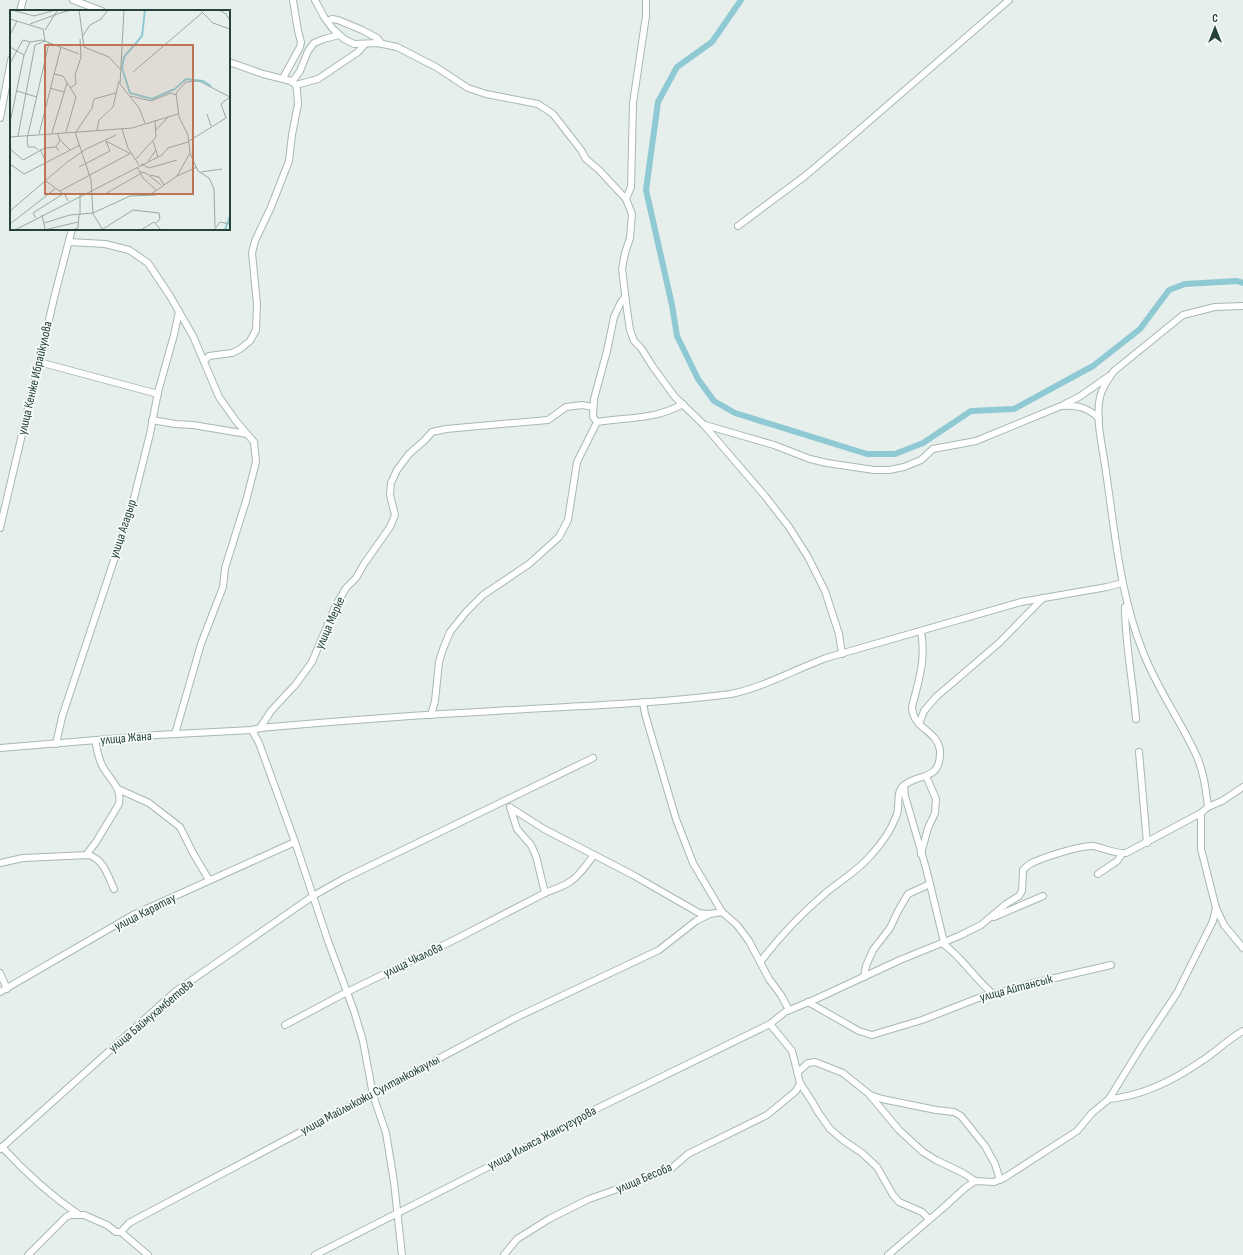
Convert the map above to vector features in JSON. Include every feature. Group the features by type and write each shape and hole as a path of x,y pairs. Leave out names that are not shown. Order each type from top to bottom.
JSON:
{"street":[{"path":"20,10 23,0"},
{"path":"73,0 99,10"},
{"path":"283,78 300,47 301,42 293,0"},
{"path":"315,0 327,21 339,35 354,44 382,44 397,47 436,67 468,88 486,94 538,104 553,114 581,150 586,159 603,174 626,199 632,214 630,238 622,269 630,330 634,341 675,397 703,424 765,496 789,527 808,557 825,591 839,634 842,654"},
{"path":"626,199 631,187 633,103 646,16 646,0"},
{"path":"738,226 805,176 1009,0"},
{"path":"327,21 332,19 338,20 362,30 376,38 382,44"},
{"path":"301,42 306,44 314,43 339,35"},
{"path":"294,84 308,51 314,43"},
{"path":"294,84 318,79 358,52 365,44"},
{"path":"204,361 209,356 232,353 240,349 250,341 256,330 256,304 252,253 289,161 298,104 297,90 294,84 283,78 263,74 230,62"},
{"path":"0,118 10,65"},
{"name":"улица Кенже Ибрайкулова","path":"0,528 72,230"},
{"path":"69,242 105,244 129,250 148,263 179,311 193,336 219,397 236,421 254,442 256,462 225,568 223,587 201,644 175,734"},
{"path":"597,422 593,417 594,399 614,318 625,297"},
{"path":"1208,807 1206,788 1198,758 1157,683 1143,652 1128,608 1122,583 1099,418 1100,395 1114,371 1183,315 1214,307 1243,306"},
{"name":"улица Агадыр","path":"56,744 62,717 132,506 158,394 173,342 179,311"},
{"path":"39,362 158,394"},
{"path":"703,424 774,445 810,459 874,470 888,470 904,467 921,460 933,449 976,442 1061,406 1079,397 1111,375"},
{"path":"597,422 652,416 673,410 683,404"},
{"name":"улица Мерке","path":"260,728 270,712 296,684 312,662 338,601 346,588 361,571 364,564 390,527 395,515 390,495 391,483 397,470 409,454 432,432 548,420 566,406 572,405 582,405 593,408"},
{"path":"1061,406 1080,406 1087,409 1099,418"},
{"path":"152,420 247,434"},
{"path":"431,715 436,701 439,662 450,632 466,612 483,595 528,564 559,537 568,520 577,462 597,422"},
{"name":"улица Жана","path":"0,748 175,734 252,730 260,728 431,715 716,696 742,692 798,669 842,654 1021,602 1108,587 1122,583"},
{"path":"1126,597 1126,637 1136,719"},
{"path":"919,724 924,711 936,697 998,643 1044,598"},
{"path":"761,962 786,931 810,907 829,890 863,864 872,854 888,834 895,821 898,809 898,793 904,786 909,782 935,771 940,751 937,740 916,721 912,713 912,707 922,672 923,654 921,631"},
{"path":"643,702 645,714 676,819 693,863 722,912 737,925 749,941 769,979 781,995 789,1010"},
{"path":"252,730 259,743 295,842 363,1041 373,1095 386,1134 398,1213 402,1255"},
{"path":"86,855 96,842 119,804 120,794 118,788 108,776 101,763 94,740"},
{"path":"1139,752 1147,843"},
{"name":"улица Баймухамбетова","path":"1,1148 176,991 313,896 343,879 593,758"},
{"path":"922,854 928,828 936,813 936,799 926,776"},
{"path":"904,786 905,796 930,884 943,942 952,950 981,984 993,994"},
{"path":"987,920 1006,904 1019,896 1022,891 1023,870 1029,864 1085,846 1094,846 1113,853 1126,853 1201,813 1208,807 1222,801 1243,787"},
{"path":"118,788 149,803 180,827 209,880"},
{"path":"505,801 517,813 544,829 633,875 699,913 710,914"},
{"path":"510,807 517,829 531,845 536,856 543,894"},
{"path":"1201,813 1201,849 1216,908 1224,925 1243,948"},
{"name":"улица Каратау","path":"0,992 133,915 295,842"},
{"path":"1098,874 1117,861 1122,854"},
{"path":"0,863 23,858 86,855 96,858 102,864 114,889"},
{"name":"улица Чкалова","path":"286,1024 543,894 555,890 571,881 583,870 594,855"},
{"path":"864,977 866,966 873,950 890,928 908,894 930,884"},
{"path":"987,920 1043,896"},
{"path":"798,1072 808,1063 816,1062 843,1073 868,1094 899,1130 923,1152 936,1160 963,1172 975,1181 994,1182 1000,1180 1077,1131 1092,1113 1109,1099 1177,993 1213,921 1216,908"},
{"name":"улица Майлыкожи Султанкожаулы","path":"121,1232 129,1223 373,1095 391,1083 515,1018 659,950 696,921 710,914 722,912"},
{"name":"улица Ильяса Жансугурова","path":"315,1255 502,1160 598,1108 770,1024 789,1010 981,925 987,920"},
{"name":"улица Айтансык","path":"808,1002 866,1034 872,1035 922,1020 981,997 1111,965"},
{"path":"0,973 7,988"},
{"path":"770,1024 792,1051 800,1083 830,1129 862,1153 877,1167 893,1195 899,1202 922,1212 929,1219"},
{"path":"1109,1099 1123,1098 1181,1075 1243,1031"},
{"name":"улица Бесоба","path":"504,1255 517,1239 549,1219 589,1199 672,1168 688,1154 767,1115 796,1091 800,1083"},
{"path":"868,1094 882,1099 936,1110 954,1112 961,1116 985,1146 995,1164 1000,1180"},
{"path":"1,1148 60,1202 78,1214"},
{"path":"888,1255 975,1181"},
{"path":"28,1255 66,1217 78,1214 107,1225 116,1232 121,1232 148,1255"}],"waterway":[{"path":"741,0 712,42 677,67 658,102 646,190 672,305 677,336 698,379 714,401 735,413 867,454 895,454 923,443 971,411 1014,409 1093,366 1140,329 1169,290 1185,284 1237,281 1243,283"}]}
